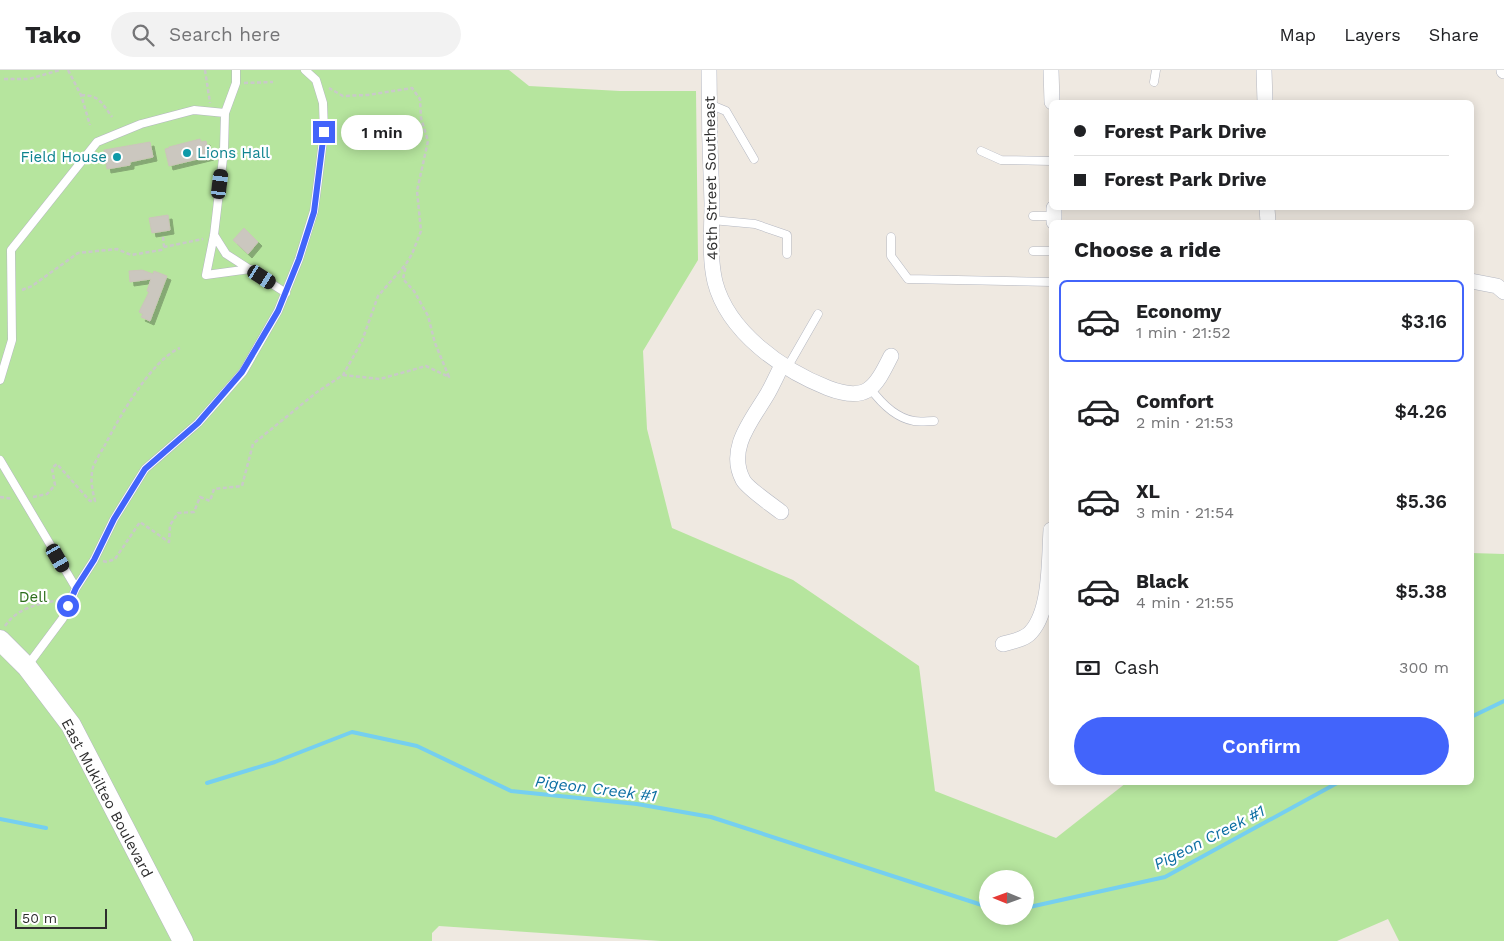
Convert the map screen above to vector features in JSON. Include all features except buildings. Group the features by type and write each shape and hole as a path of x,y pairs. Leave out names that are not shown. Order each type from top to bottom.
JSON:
{"main road":[{"name":"East Mukilteo Boulevard","path":"2,635 14,658 71,725 183,941"}],"street":[{"name":"46th Street Southeast","path":"709,70 711,258 716,284 728,313 752,340 784,367 811,381 836,390 849,393 865,392 870,388"},
{"path":"1051,70 1052,100"},
{"path":"1264,70 1265,100"},
{"path":"1474,282 1497,286 1504,292"},
{"path":"870,388 874,386 891,356"},
{"path":"781,512 743,482 738,468 738,452 741,436 784,367"},
{"path":"1003,644 1020,640 1030,633 1037,623 1043,610 1049,550"}],"lane":[{"path":"236,70 236,83 225,112 224,150 214,235 206,275 250,269"},
{"path":"14,658 64,618 76,588 94,560 114,519 145,469 198,423 242,372 278,311 299,259 314,212 320,173 324,132 323,103 316,80 305,70"},
{"path":"1154,82 1156,70"},
{"path":"709,104 726,111 754,159"},
{"path":"0,380 12,340 11,250 97,142 141,124 194,110 225,112"},
{"path":"981,151 1001,160 1049,161"},
{"path":"1033,216 1054,215"},
{"path":"712,220 755,224 787,235 787,254"},
{"path":"214,235 226,254 286,293"},
{"path":"891,237 891,256 908,279 1049,282"},
{"path":"1034,251 1049,251"},
{"path":"784,367 818,314"},
{"path":"870,388 879,400 897,414 914,421 934,421"},
{"path":"0,460 76,588"}],"path":[{"path":"4,80 29,80 60,70"},
{"path":"68,70 81,95 90,125"},
{"path":"205,70 211,112"},
{"path":"94,560 107,562 114,559 140,522 169,542 170,525 178,513 194,512 200,497 210,501 214,489 242,486 253,444 317,392 343,375 362,341 378,296 406,264 412,254 421,231 417,191 428,140 421,118 420,99 412,88 368,95 343,96 316,80"},
{"path":"236,83 273,82"},
{"path":"81,95 92,95 100,100 112,117"},
{"path":"20,292 32,286 78,252 117,250 131,255 161,250 214,235"},
{"path":"163,237 164,248"},
{"path":"343,375 380,378 426,366 449,376 435,343 428,316 414,291 404,279 406,264"},
{"path":"0,497 9,500 47,494 55,485 52,468 58,464 81,493 90,501 95,501 91,483 94,466 128,403 148,376 171,352 180,348"},
{"path":"2,635 7,623 21,610 72,596"}],"green space":[{"name":"Dell","path":"0,70 509,70 529,86 620,91 696,91 698,260 643,351 647,429 672,528 793,580 919,666 935,791 1056,838 1123,785 1474,785 1474,553 1504,554 1504,941 1399,941 1388,919 1337,941 661,941 439,926 432,933 432,941 0,941"}],"waterway":[{"name":"Pigeon Creek #1","path":"1474,716 1504,701"},
{"name":"Pigeon Creek #1","path":"207,783 275,762 352,732 417,746 511,791 637,804 711,817 979,904"},
{"name":"Pigeon Creek #1","path":"1034,906 1165,877 1334,785"},
{"name":"Pigeon Creek #1","path":"0,819 46,828"}],"place":[{"name":"Lions Hall","path":"187,153"},
{"name":"Field House","path":"117,157"}],"route":[{"path":"68,606 114,519 145,469 198,423 242,372 278,311 299,259 314,212 324,132"}]}
